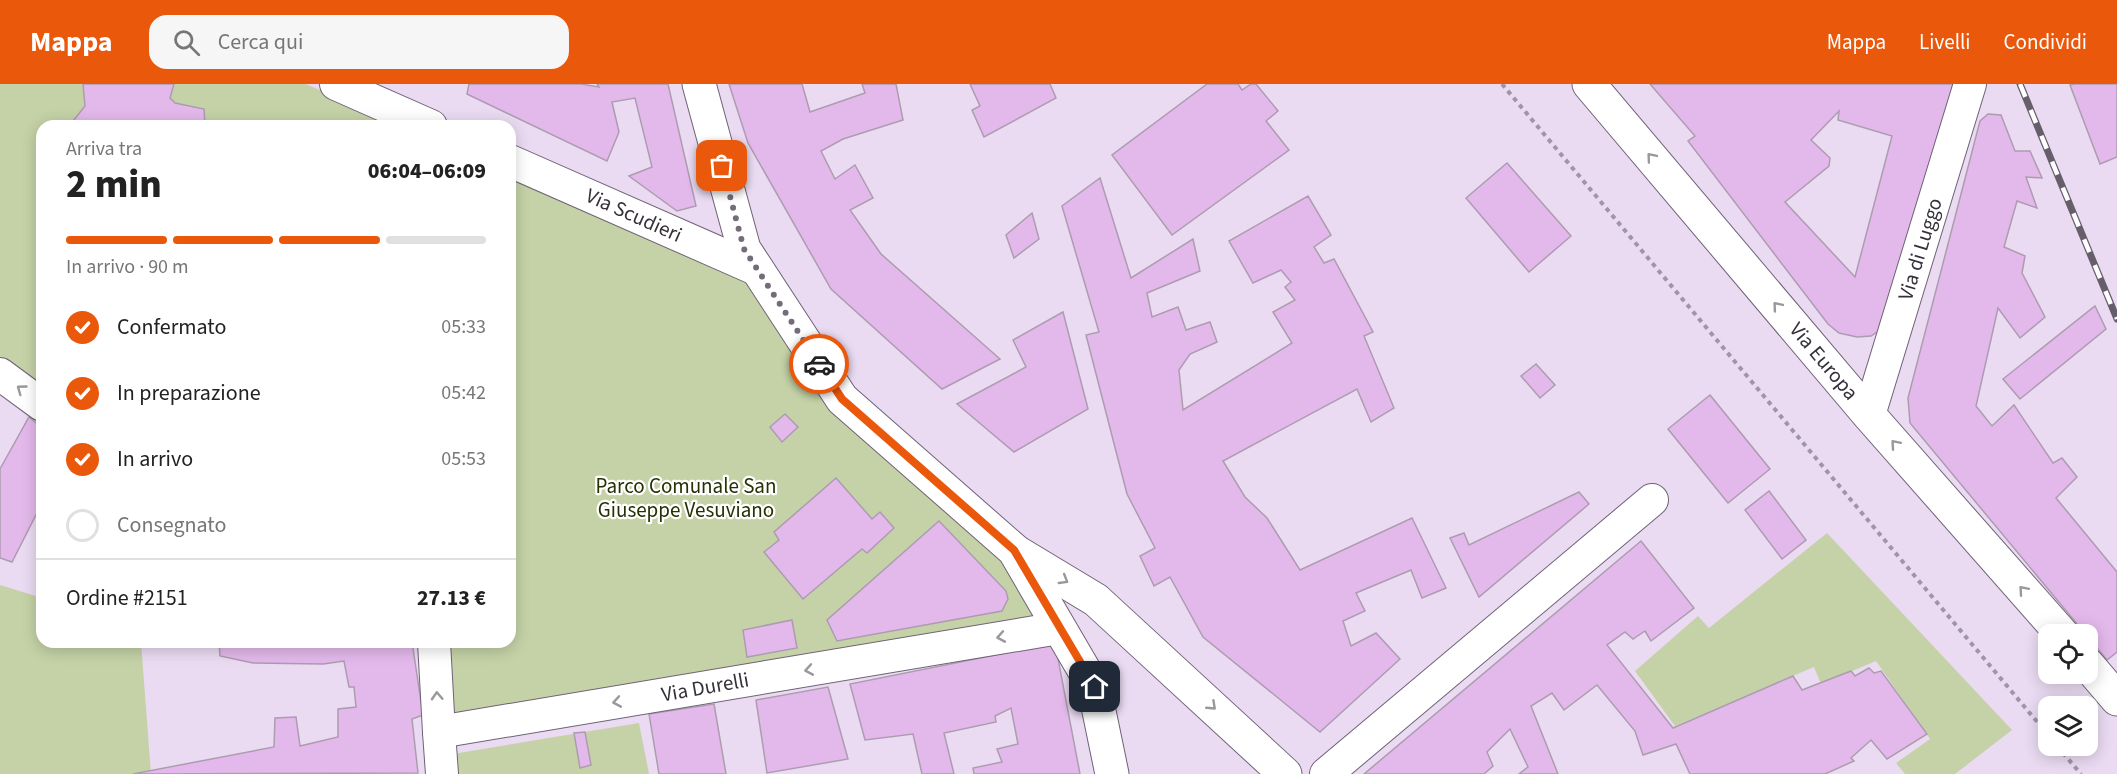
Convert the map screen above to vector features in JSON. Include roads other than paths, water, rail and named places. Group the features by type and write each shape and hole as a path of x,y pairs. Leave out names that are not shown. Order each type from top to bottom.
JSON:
{"main road":[{"path":"699,84 751,259 842,399 1014,550 1096,600 1286,774"},
{"name":"Via Europa","path":"1589,84 1869,415 2053,624"},
{"path":"1014,550 1095,687 1112,774"}],"street":[{"path":"336,84 417,120"},
{"name":"Via di Luggo","path":"1869,415 1970,84"},
{"name":"Via Scudieri","path":"516,163 751,259"},
{"path":"0,374 36,401"},
{"path":"1326,774 1652,500"},
{"name":"Via Durelli","path":"439,732 1059,627"},
{"path":"434,648 442,774"}],"railway":[{"path":"2020,84 2117,319"}],"park label":[{"name":"Parco Comunale San Giuseppe Vesuviano","path":"686,498"}]}
